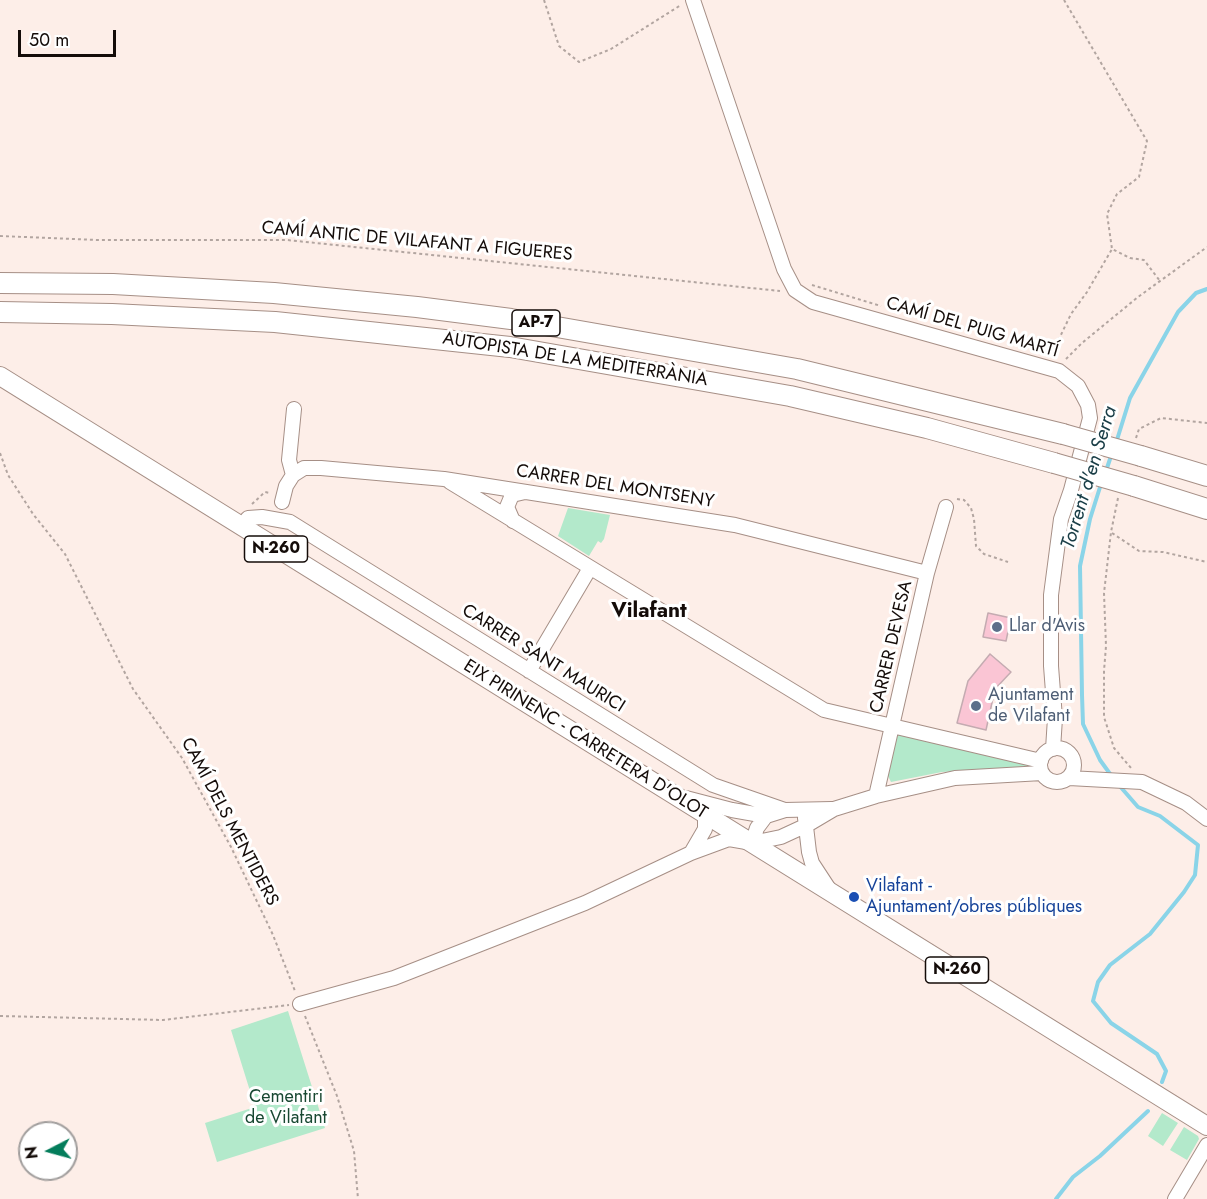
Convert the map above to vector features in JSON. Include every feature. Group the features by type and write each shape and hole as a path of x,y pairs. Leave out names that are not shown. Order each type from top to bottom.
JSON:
{"highway":[{"name":"AUTOPISTA DE LA MEDITERRÀNIA","path":"0,283 113,284 274,293 511,319 797,369 1063,434 1138,448 1207,476"},
{"name":"AUTOPISTA DE LA MEDITERRÀNIA","path":"0,312 112,314 275,322 510,347 790,396 927,428 1054,463 1126,488 1207,509"}],"main road":[{"name":"EIX PIRINENC - CARRETERA D'OLOT","path":"0,376 673,794 708,821 752,843 1207,1126"}],"street":[{"path":"686,1 792,284"},
{"name":"CAMÍ DEL PUIG MARTÍ","path":"792,284 813,302 1060,365 1078,386 1088,405 1090,418 1061,519 1051,595 1051,666 1055,718 1053,749"},
{"path":"290,522 282,502 286,486 293,475 289,460 294,410"},
{"name":"CARRER DEL MONTSENY","path":"293,475 304,468 321,468 444,479 527,491 735,525 927,573"},
{"path":"444,479 824,710 893,726 1041,767 1052,782 1059,783 1069,778 1142,782 1186,803 1207,819"},
{"path":"513,521 507,507 512,495 527,491"},
{"path":"262,517 282,502"},
{"name":"CARRER DEVESA","path":"876,796 927,573 946,507"},
{"path":"241,527 248,518 262,517 290,522"},
{"name":"CARRER SANT MAURICI","path":"290,522 713,785 785,810"},
{"path":"529,671 590,568"},
{"path":"1041,767 1047,752 1053,749 1066,750 1071,755 1075,768 1069,778"},
{"path":"300,1004 394,978 585,903 691,853 729,839 752,843 781,837 834,809 876,796 955,778 1041,767"},
{"path":"673,794 732,810 766,816 785,810 834,809"},
{"path":"691,853 708,821 732,810"},
{"path":"799,811 807,825 812,863 832,893"},
{"path":"752,843 757,828 766,816"},
{"path":"1174,1199 1207,1145"}],"path":[{"path":"544,0 559,46 579,62 611,49 686,1"},
{"path":"1060,365 1058,341 1071,314 1112,249 1107,214 1117,194 1139,177 1147,141 1064,0"},
{"name":"CAMÍ ANTIC DE VILAFANT A FIGUERES","path":"0,236 96,240 286,240 775,291 792,284 891,309"},
{"path":"1060,365 1082,343 1207,247"},
{"path":"1112,249 1130,258 1144,260 1160,281"},
{"path":"1051,358 1060,365"},
{"path":"1138,448 1139,429 1161,418 1207,423"},
{"name":"CAMÍ DELS MENTIDERS","path":"0,453 8,475 33,514 65,554 133,688 182,758 231,847 273,934 337,1096 354,1151 358,1199"},
{"path":"1126,488 1111,532 1104,593 1106,646 1104,717 1114,748 1142,782"},
{"path":"946,507 954,499 964,500 971,508 974,519 976,546 984,554 1008,562"},
{"path":"1111,532 1139,551 1163,552 1207,562"},
{"path":"0,1016 163,1020 300,1004"}],"green space":[{"path":"568,508 610,515 604,539 601,543 598,541 589,556 558,536"},
{"path":"898,734 1030,764 1030,767 942,772 891,782 887,774"},
{"name":"Cementiri de Vilafant","path":"288,1011 325,1128 217,1162 205,1123 255,1107 231,1030"},
{"path":"1162,1113 1178,1123 1163,1146 1148,1136"},
{"path":"1184,1127 1199,1139 1187,1160 1170,1150"}],"building":[{"name":"Llar d'Avis","path":"988,613 1011,618 1006,641 983,637"},
{"name":"Ajuntament de Vilafant","path":"990,654 1011,672 995,689 986,730 957,723 968,681"}],"waterway":[{"name":"Torrent d'en Serra","path":"1116,443 1130,398 1178,312 1196,293 1207,289"},
{"name":"Torrent d'en Serra","path":"1106,471 1112,453"},
{"name":"Torrent d'en Serra","path":"1101,484 1090,519 1080,566 1083,724 1100,760 1113,778"},
{"name":"Torrent d'en Serra","path":"1118,784 1138,807 1160,816 1198,845 1195,875 1184,892 1150,934 1110,965 1098,982 1093,1001 1111,1023 1157,1054 1166,1071 1162,1082"},
{"name":"Torrent d'en Serra","path":"1056,1199 1073,1177 1100,1156 1148,1111"}],"place":[{"name":"Llar d'Avis","path":"997,627"},
{"name":"Ajuntament de Vilafant","path":"976,706"},
{"name":"Vilafant - Ajuntament/obres públiques","path":"854,897"}],"district":[{"name":"Vilafant","path":"649,612"}]}
